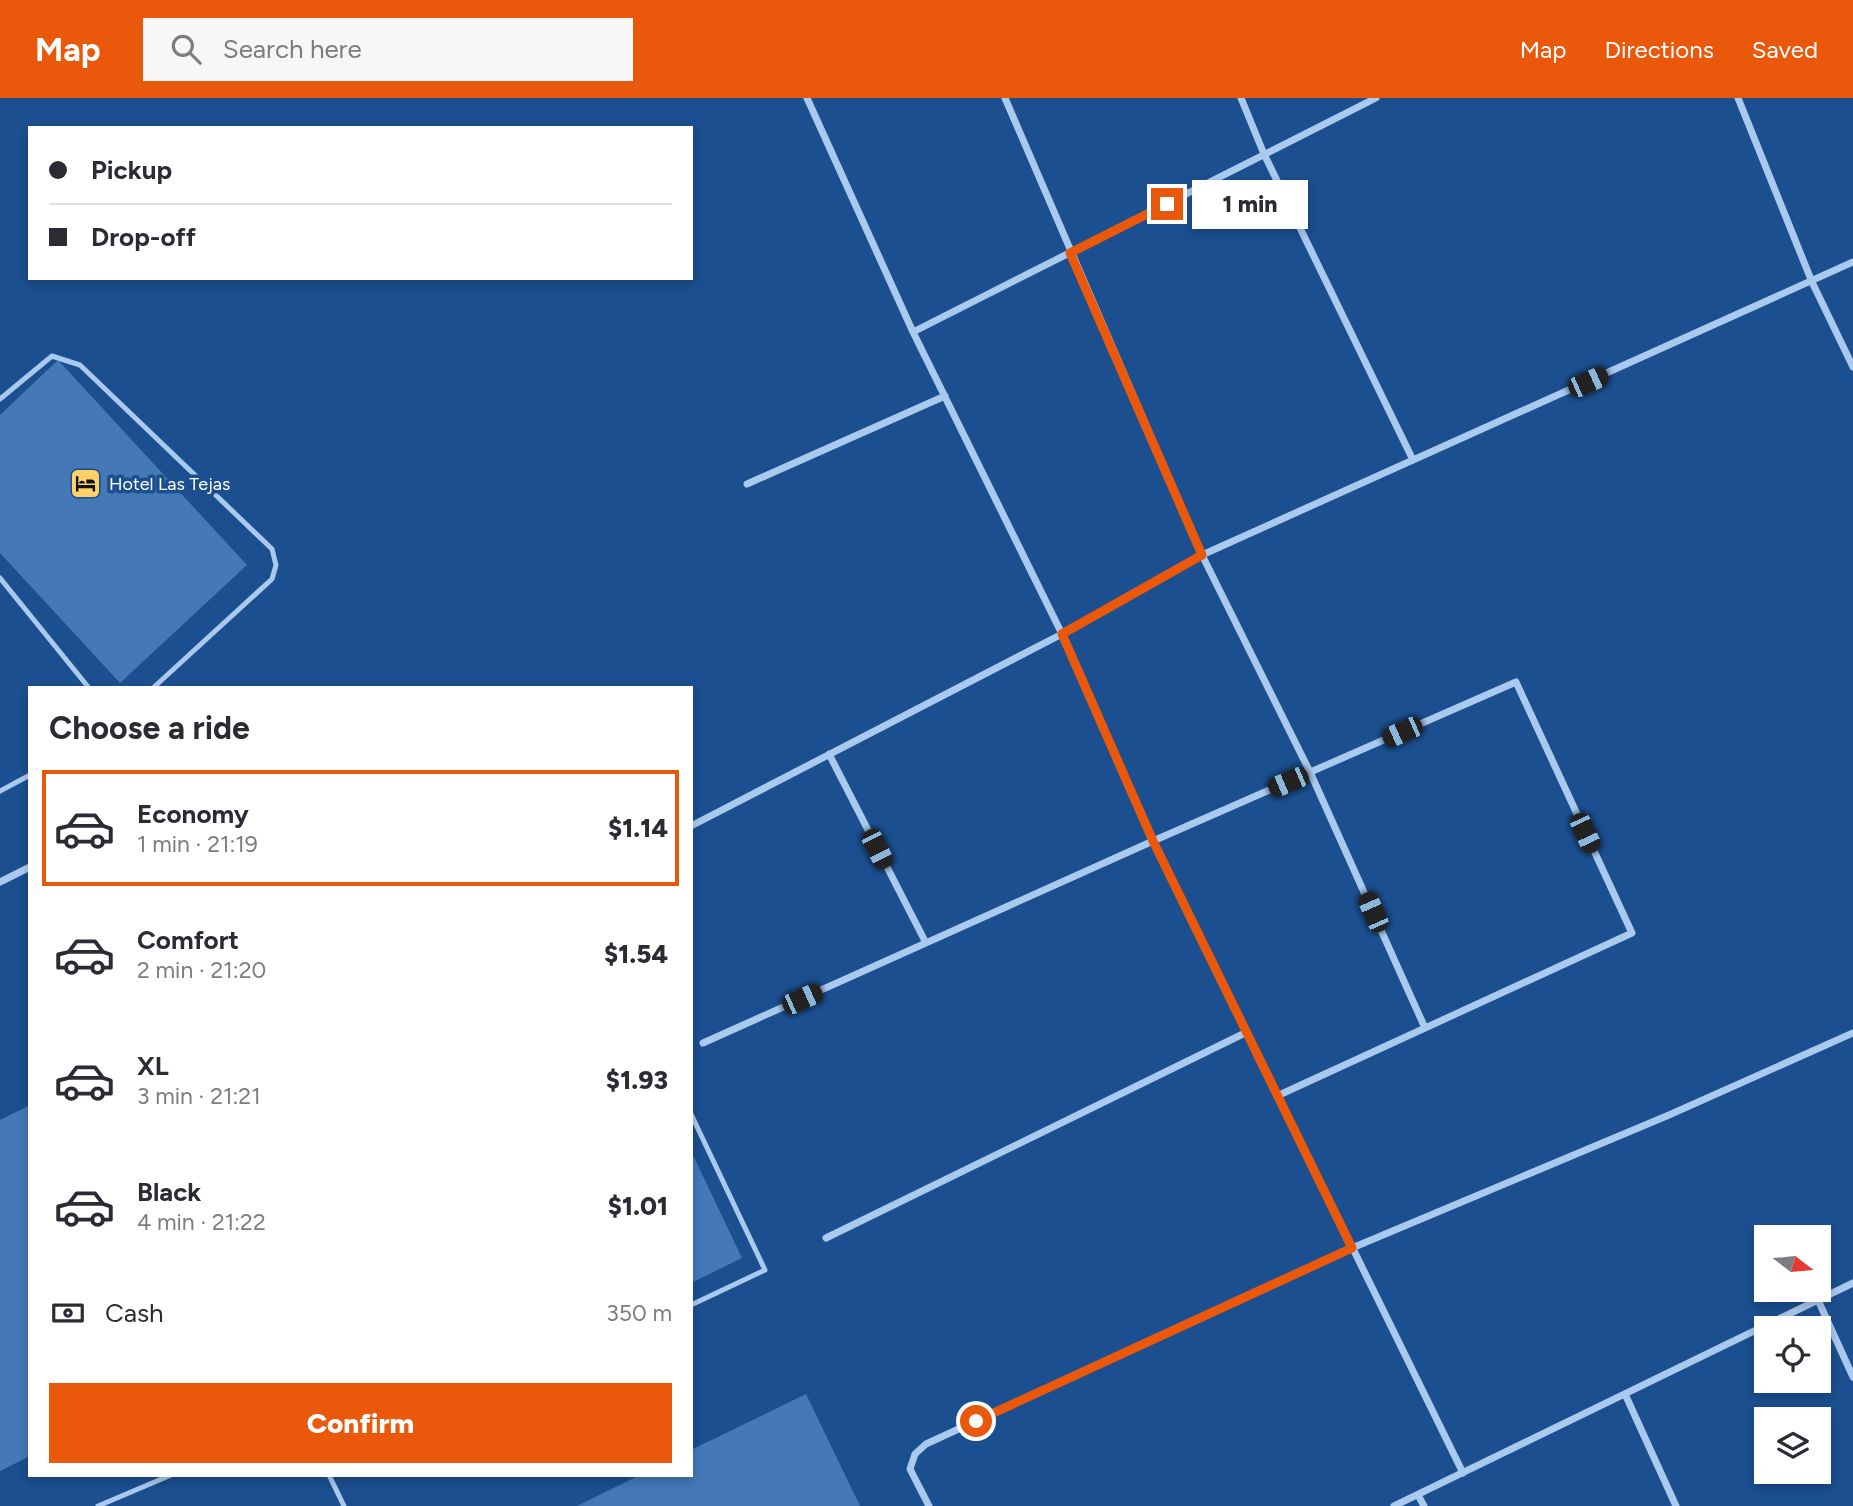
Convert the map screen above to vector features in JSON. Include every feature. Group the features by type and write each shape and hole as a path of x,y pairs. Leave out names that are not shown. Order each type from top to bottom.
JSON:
{"street":[{"path":"807,98 913,332 1062,634 1153,841 1463,1473"},
{"path":"1005,98 1202,555 1310,772 1425,1028"},
{"path":"1241,98 1264,154 1413,460"},
{"path":"913,332 1376,98"},
{"path":"1750,98 1739,101 1812,282 1853,367"},
{"path":"693,825 1062,634 1202,555 1853,262"},
{"path":"747,484 945,396"},
{"path":"703,1043 1516,682 1632,933 1278,1096"},
{"path":"829,754 926,943"},
{"path":"0,881 28,868"},
{"path":"826,1238 1247,1032"},
{"path":"929,1506 910,1469 915,1454 926,1444 1352,1248 1669,1115 1853,1033"},
{"path":"1831,1294 1853,1283"},
{"path":"1394,1506 1814,1302"},
{"path":"1819,1302 1853,1377"},
{"path":"1625,1394 1676,1506"},
{"path":"1418,1495 1423,1506"}],"lane":[{"path":"0,399 52,356 80,365 272,549 276,565 272,579 155,686"},
{"path":"0,578 87,686"},
{"path":"0,791 28,776"},
{"path":"693,1118 765,1269 693,1304"},
{"path":"98,1506 165,1477"},
{"path":"330,1477 344,1506"}],"building":[{"name":"Hotel Las Tejas","path":"58,360 247,565 120,683 0,553 0,415"},
{"path":"28,1106 28,1457 0,1471 0,1120"},
{"path":"693,1155 742,1258 693,1282"},
{"path":"806,1394 860,1506 577,1506 636,1477 693,1477 693,1449"}],"place":[{"name":"Hotel Las Tejas","path":"86,484"}],"route":[{"path":"976,1421 1352,1248 1153,841 1062,634 1202,555 1070,253 1167,204"}]}
